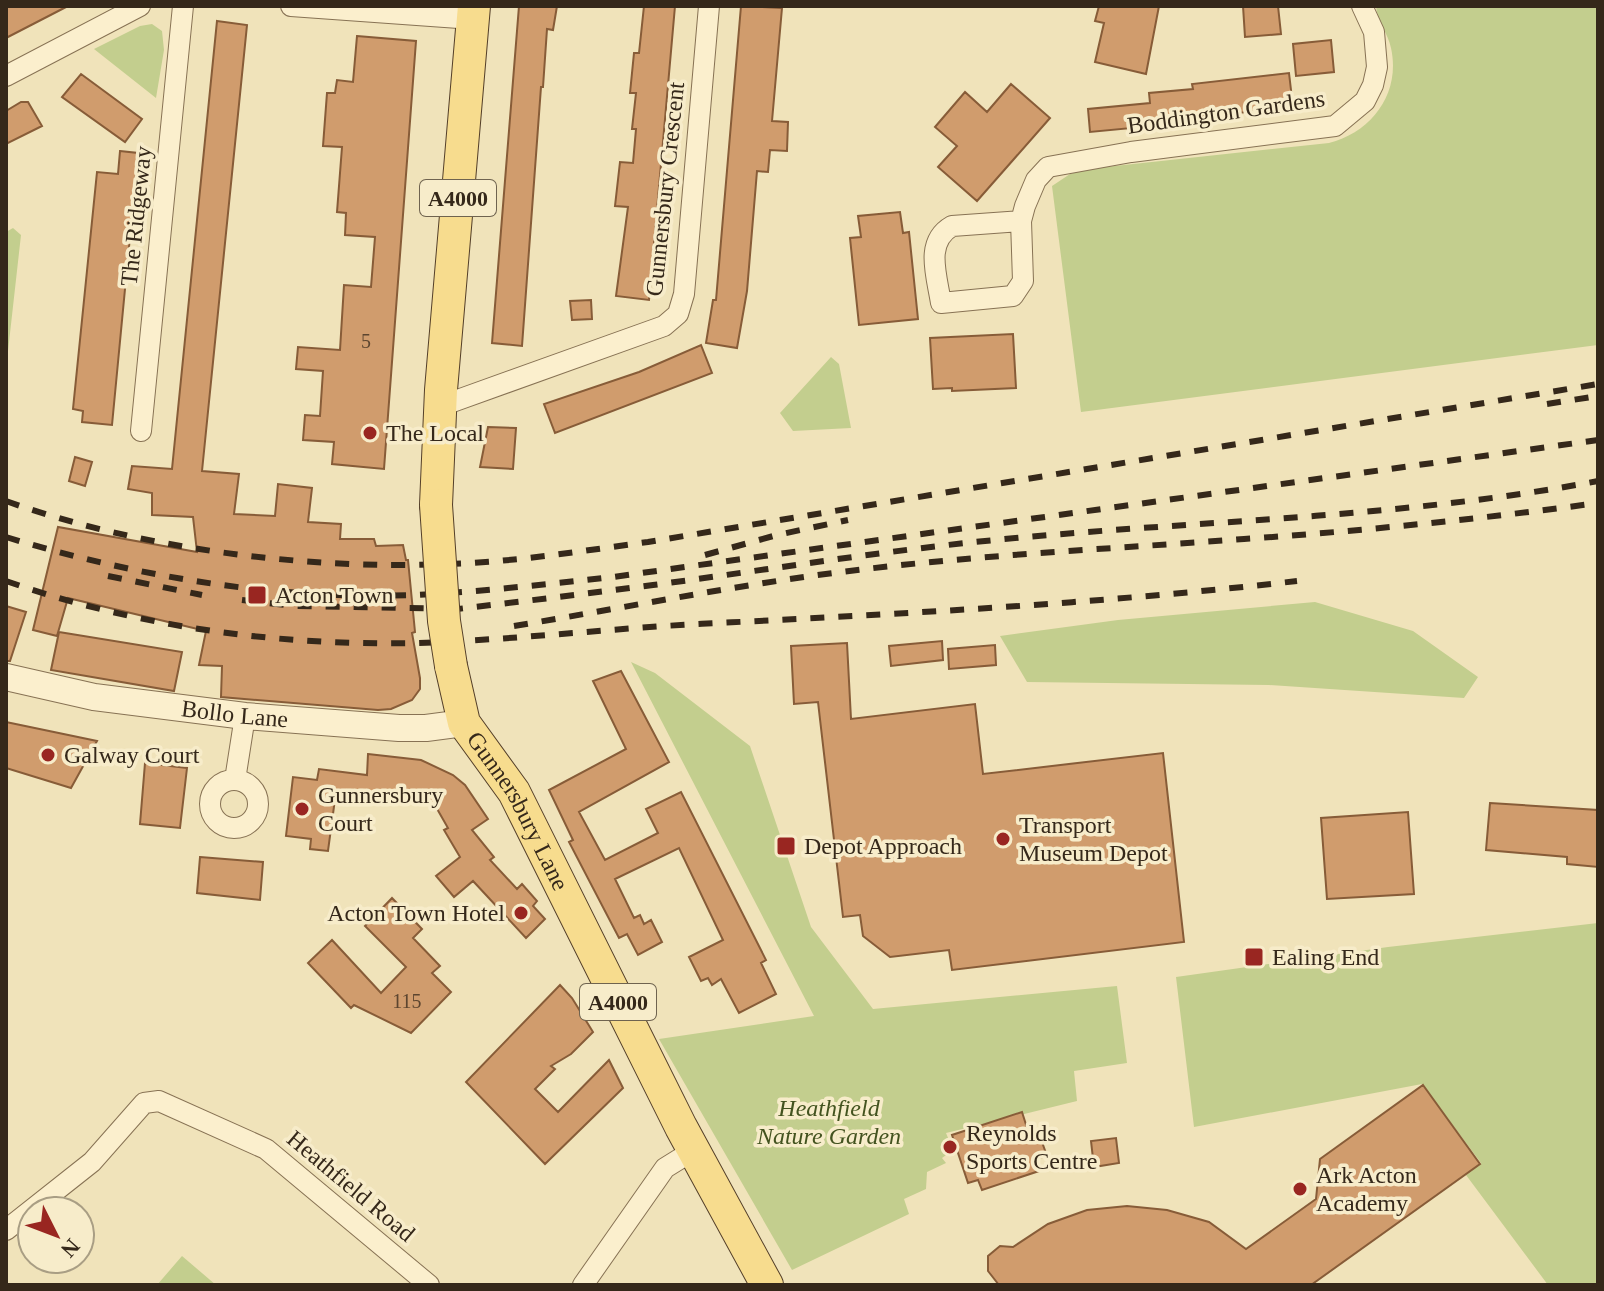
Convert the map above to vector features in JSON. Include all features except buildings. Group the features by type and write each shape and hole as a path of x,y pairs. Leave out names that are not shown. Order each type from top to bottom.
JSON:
{"main road":[{"name":"Gunnersbury Lane","path":"474,13 441,406 436,505 444,621 464,723 514,792 694,1150 767,1285"}],"street":[{"path":"6,76 140,6"},
{"name":"The Ridgeway","path":"141,431 183,6"},
{"path":"291,6 474,13"},
{"name":"Gunnersbury Crescent","path":"441,406 664,326 678,314 684,294 709,6"},
{"name":"Boddington Gardens","path":"1021,221 952,226 943,232 934,251 941,303 1013,296 1023,281 1021,221 1036,180 1048,167 1131,152 1335,126 1365,101 1375,76 1374,32 1362,6"},
{"name":"Bollo Lane","path":"6,677 94,697 245,716 399,728 464,723"},
{"path":"235,780 245,716"},
{"name":"Heathfield Road","path":"6,1230 92,1162 144,1103 159,1101 266,1149 429,1285"},
{"path":"583,1285 665,1168 694,1150"}],"green space":[{"path":"1376,6 1598,6 1598,345 1081,412 1052,186 1070,174 1087,169 1329,143 1344,138 1370,120 1380,108 1392,80 1391,48"},
{"path":"152,24 162,31 164,50 156,98 94,49 140,26"},
{"path":"13,228 21,235 6,369 6,232"},
{"path":"831,357 839,364 851,428 793,431 780,413"},
{"path":"1315,602 1413,631 1478,677 1464,698 1269,685 1027,682 1000,636 1118,620"},
{"name":"Heathfield Nature Garden","path":"631,662 655,673 750,746 811,927 873,1009 1117,986 1127,1063 1074,1071 1077,1101 946,1133 953,1150 942,1158 946,1163 927,1172 926,1189 904,1199 909,1214 792,1270 659,1039 814,1016"},
{"path":"1598,923 1598,1285 1548,1285 1466,1175 1481,1163 1422,1084 1194,1127 1176,977 1388,947"},
{"path":"182,1256 216,1285 157,1285"}],"railway":[{"path":"6,501 112,532 224,553 339,563 474,563 648,542 1598,384"},
{"path":"1547,404 1598,396"},
{"path":"6,537 106,564 207,583 310,594 438,594 613,577 1598,440"},
{"path":"449,610 952,544 1372,511 1523,494 1598,481"},
{"path":"514,626 759,584 891,566 1288,536 1598,503"},
{"path":"705,555 848,520"},
{"path":"108,576 202,595"},
{"path":"6,581 106,611 157,622 260,637 365,643 452,642 663,626 998,607 1297,581"},
{"path":"242,600 295,606 458,609"}],"place":[{"name":"The Local","path":"370,433"},
{"name":"Acton Town","path":"257,595"},
{"name":"Galway Court","path":"48,755"},
{"name":"Gunnersbury Court","path":"302,809"},
{"name":"Transport Museum Depot","path":"1003,839"},
{"name":"Depot Approach","path":"786,846"},
{"name":"Acton Town Hotel","path":"521,913"},
{"name":"Ealing End","path":"1254,957"},
{"name":"Reynolds Sports Centre","path":"950,1147"},
{"name":"Ark Acton Academy","path":"1300,1189"}]}
